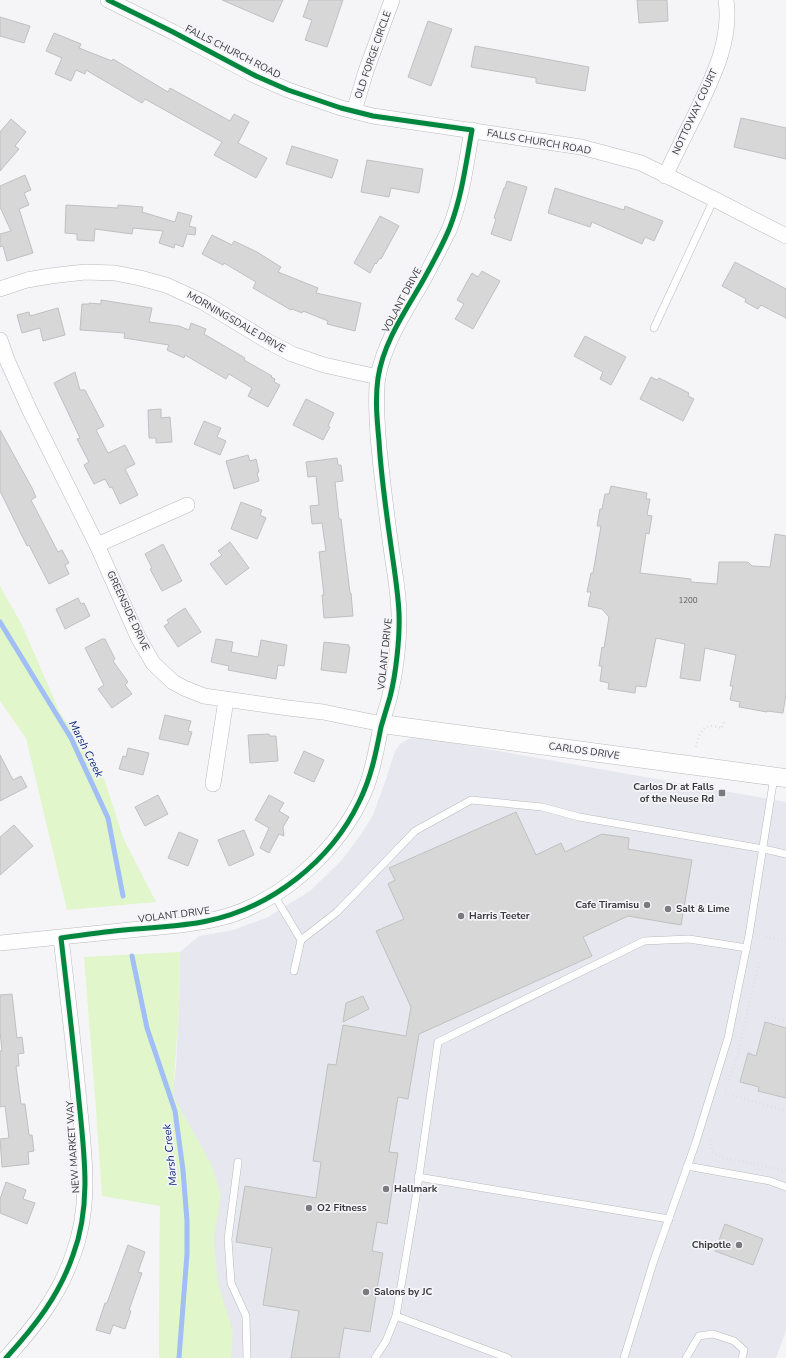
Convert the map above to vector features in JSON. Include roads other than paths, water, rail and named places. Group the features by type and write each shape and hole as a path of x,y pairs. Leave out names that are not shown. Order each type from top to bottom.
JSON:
{"street":[{"name":"FALLS CHURCH ROAD","path":"108,0 173,32 226,61 288,90 373,116 472,130 581,148 641,163 786,236"},
{"name":"OLD FORGE CIRCLE","path":"354,111 366,71 392,0"},
{"name":"NOTTOWAY COURT","path":"665,176 715,74 726,33 726,0"},
{"name":"VOLANT DRIVE","path":"0,943 61,938 207,921 234,914 274,895 305,871 322,856 348,823 367,784 376,752 390,694 396,657 399,615 382,481 376,402 378,377 382,360 401,318 422,283 450,228 464,178 472,130"},
{"name":"MORNINGSDALE DRIVE","path":"0,289 27,280 85,272 115,273 140,278 166,285 203,302 269,342 292,354 324,365 378,377"},
{"name":"GREENSIDE DRIVE","path":"0,340 7,360 30,410 97,545 138,637 154,663 173,682 204,696 323,712 382,724"},
{"path":"97,545 187,505"},
{"path":"213,784 226,700"},
{"name":"CARLOS DRIVE","path":"382,724 780,777"},
{"name":"NEW MARKET WAY","path":"6,1358 50,1305 63,1280 74,1255 85,1203 86,1177 61,938"}],"lane":[{"path":"654,328 714,199"},
{"path":"624,1358 650,1273 727,1045 747,948 764,849 780,777"},
{"path":"294,971 301,940 337,912 414,831 470,800 542,807 579,817 786,854"},
{"path":"274,895 301,940"},
{"path":"375,1358 386,1341 396,1316 438,1042 644,941 689,939 747,948"},
{"path":"238,1162 228,1239 231,1283 246,1316 247,1358"},
{"path":"687,1166 770,1181 786,1187"},
{"path":"418,1177 669,1219"},
{"path":"396,1316 508,1358"},
{"path":"686,1358 699,1336 713,1334 734,1341 744,1350 742,1358"}],"waterway":[{"name":"Marsh Creek","path":"0,622 71,738 108,818 123,896"},
{"name":"Marsh Creek","path":"132,956 147,1028 175,1111 183,1170 187,1221 187,1254 179,1358"}],"place":[{"name":"Carlos Dr at Falls of the Neuse Rd","path":"722,793"},
{"name":"Cafe Tiramisu","path":"647,905"},
{"name":"Salt & Lime","path":"668,909"},
{"name":"Harris Teeter","path":"461,916"},
{"name":"Hallmark","path":"386,1189"},
{"name":"O2 Fitness","path":"309,1208"},
{"name":"Chipotle","path":"739,1245"},
{"name":"Salons by JC","path":"366,1292"}]}
